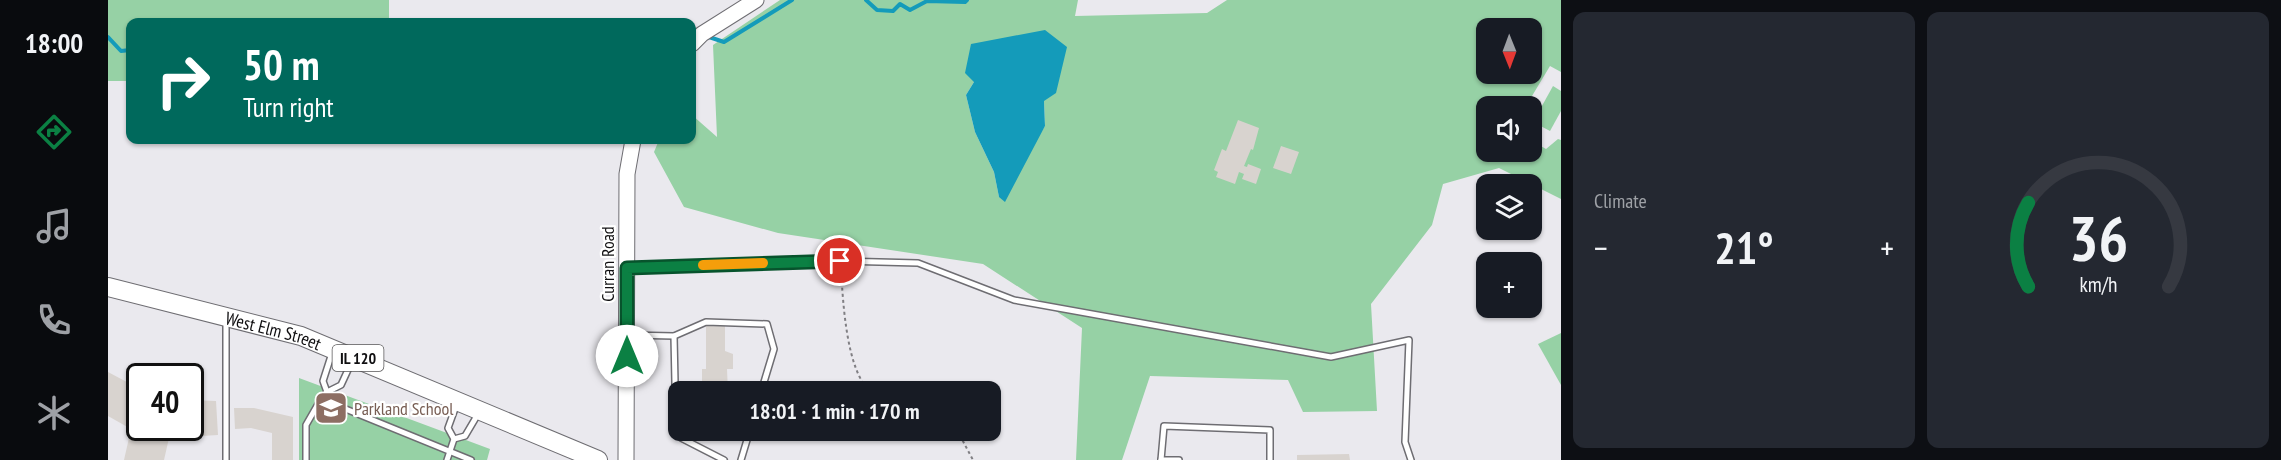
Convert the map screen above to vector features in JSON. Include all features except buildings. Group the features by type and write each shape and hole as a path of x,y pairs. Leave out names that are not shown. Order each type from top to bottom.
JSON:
{"main road":[{"name":"West Elm Street","path":"108,287 301,336 354,356 598,460"}],"street":[{"path":"696,40 756,0"},
{"name":"Curran Road","path":"626,460 627,174 632,144"}],"lane":[{"path":"627,268 840,261 918,262 1014,300 1331,357 1408,340 1405,430 1411,460"},
{"path":"226,316 226,460"},
{"path":"627,335 674,336 706,322 767,324 774,349 764,381"},
{"path":"674,336 676,430 681,438 724,460"},
{"path":"327,392 323,381 333,348"},
{"path":"306,460 306,425 321,399 327,392 340,385 354,356"},
{"path":"321,399 471,460"},
{"path":"447,460 454,439 448,428 459,400"},
{"path":"454,439 465,436 480,410"},
{"path":"1179,460 1161,460 1164,426 1270,430 1269,460"},
{"path":"741,460 747,441"}],"path":[{"path":"840,261 846,323 863,381"},
{"path":"963,441 973,460"}],"green space":[{"path":"108,0 389,0 389,18 126,18 126,81 108,81"},
{"path":"780,0 1078,0 1075,16 1207,13 1227,0 1561,0 1561,72 1550,66 1542,79 1542,18 1476,18 1476,84 1539,84 1532,96 1476,96 1476,162 1542,162 1542,147 1546,149 1558,139 1561,140 1561,199 1542,190 1542,174 1511,174 1499,168 1443,184 1432,225 1371,304 1377,411 1303,412 1288,380 1150,376 1122,460 1076,460 1082,328 983,264 778,233 684,207 654,152 657,144 696,144 696,119 717,137 713,45","holes":["974,82 1044,101 1045,126 999,197 994,172 975,132 966,95"]},
{"path":"1553,86 1561,91 1561,111 1550,131 1542,127 1542,106"},
{"path":"1561,333 1561,385 1538,344"},
{"name":"Parkland School","path":"299,378 490,449 487,460 299,460"}],"water":[{"path":"1045,30 1067,47 1056,93 1044,101 1045,126 1005,202 999,197 994,172 975,132 966,95 974,82 965,73 971,44"}],"waterway":[{"path":"706,36 724,42 792,0"},
{"path":"866,0 877,10 893,11 900,4 910,10 927,1 965,2 967,0"},
{"path":"108,37 121,51 126,50"}],"slow traffic":[{"path":"703,265 763,263"}],"place":[{"name":"Parkland School","path":"331,408"}],"route":[{"path":"627,356 627,268 840,261"}]}
